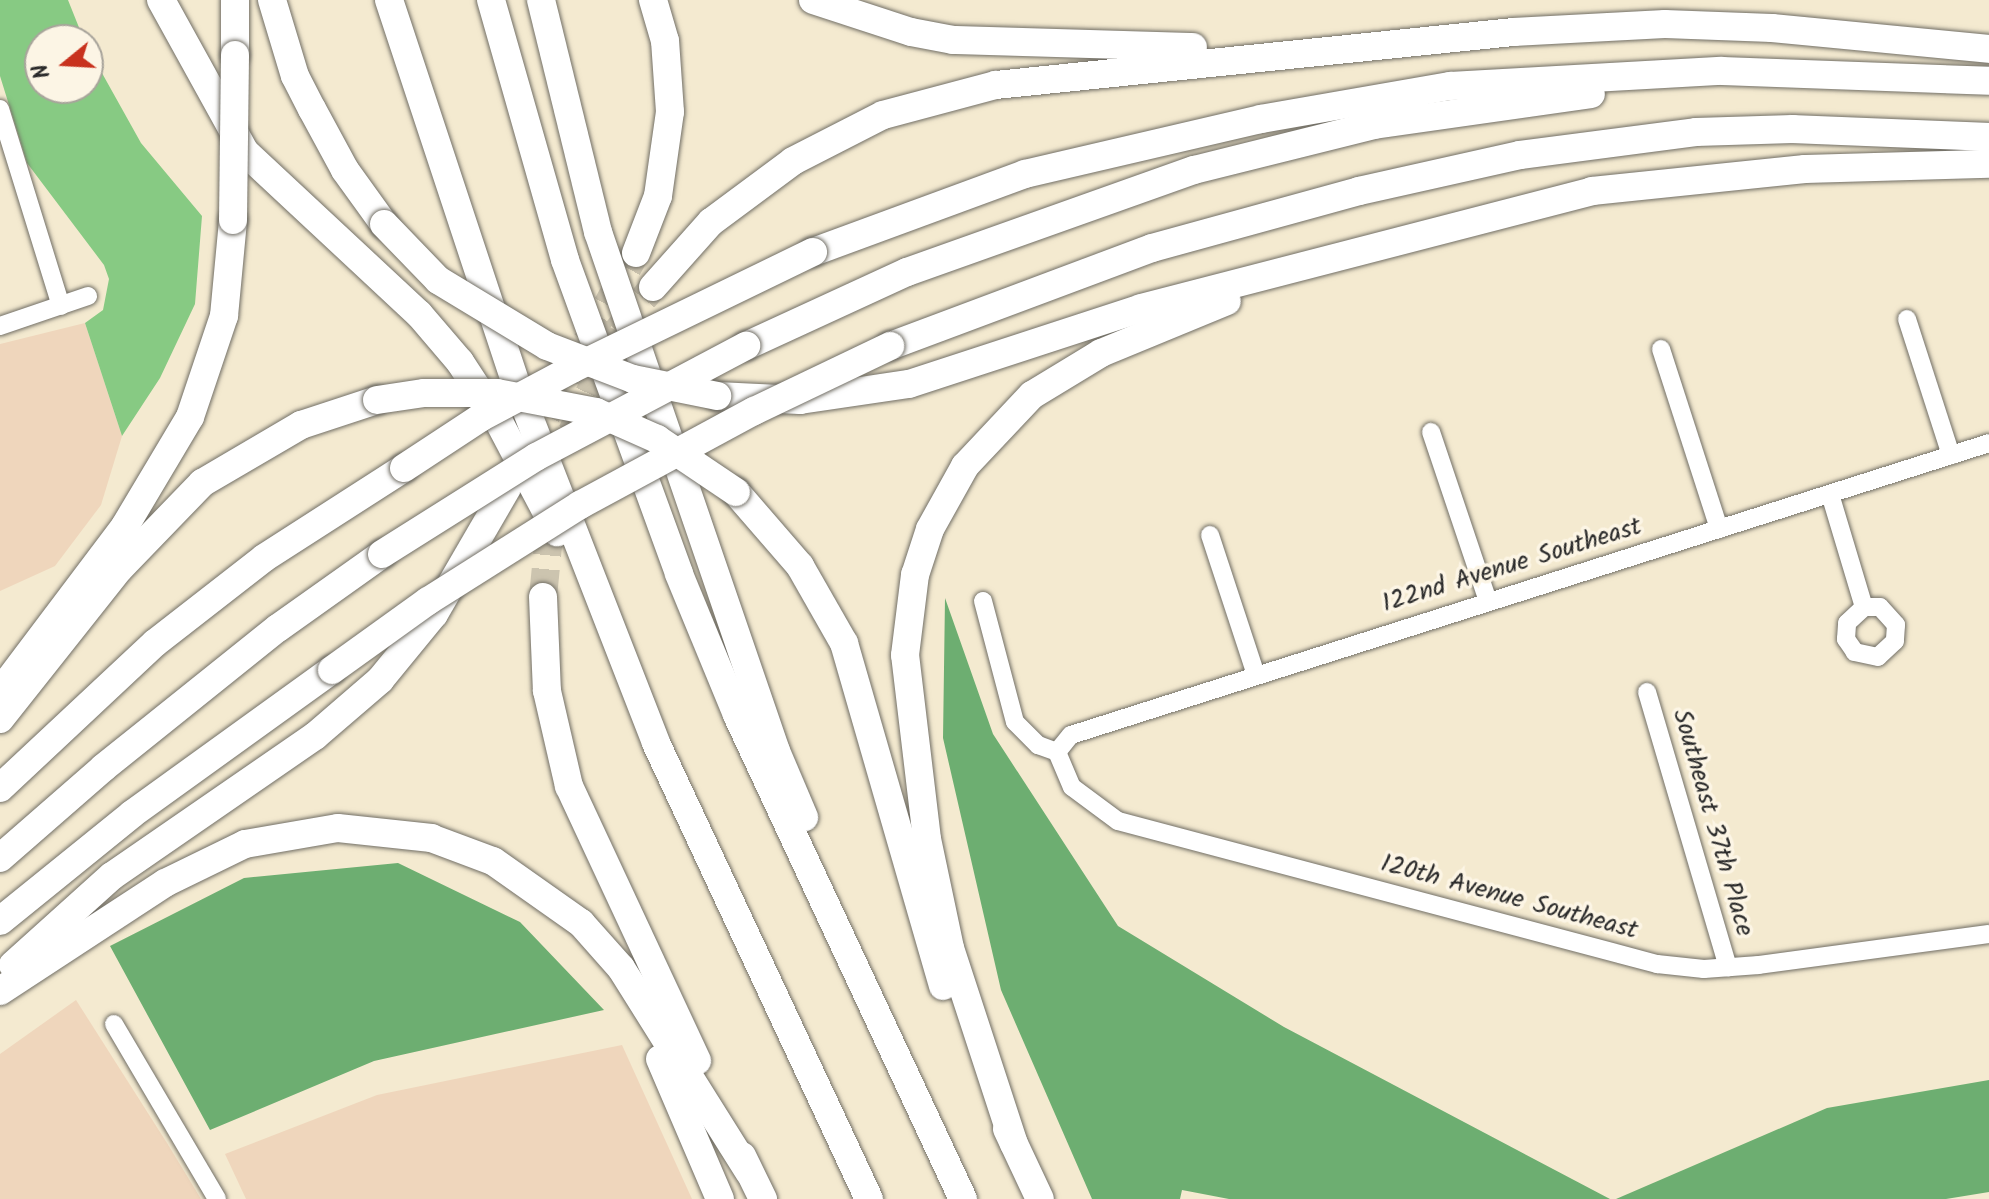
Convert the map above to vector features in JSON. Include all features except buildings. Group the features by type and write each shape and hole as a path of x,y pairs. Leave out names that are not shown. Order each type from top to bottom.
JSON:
{"highway":[{"path":"161,0 245,152 419,314 460,362 498,420 616,642"},
{"path":"0,692 125,526 190,417 224,316 233,220 235,0"},
{"path":"272,0 295,76 317,120 384,224 438,280 547,346 633,379 717,396 800,400 909,384 1141,308 1323,263 1440,227 1607,188 1821,168 1989,164"},
{"path":"389,0 517,386 616,642 681,799 866,1193"},
{"path":"491,0 565,260 679,574 737,715 959,1190"},
{"path":"541,0 609,263 776,751 905,1079"},
{"path":"636,253 658,196 670,112 665,41 653,0"},
{"path":"813,0 911,32 953,40 1326,49"},
{"path":"653,287 711,222 760,182 883,115 996,85 1326,49 1665,24 1772,28 1989,49"},
{"path":"0,788 155,643 264,558 404,468 546,383 813,252 1025,174 1277,116 1476,82 1722,71 1989,81"},
{"path":"0,858 114,758 382,554 536,457 746,346 907,272 1194,170 1374,125 1722,71"},
{"path":"0,921 132,814 440,593 580,505 754,411 890,346 1195,235 1520,155 1696,132 1793,129 1989,137"},
{"path":"1014,1144 955,963 927,839 905,655 908,613 930,529 985,442 1032,395 1067,371 1323,263"},
{"path":"0,719 119,569 202,483 290,430 377,400 424,393 497,393 596,412 657,439 736,492 800,566 844,643 936,965 1040,1199"},
{"path":"0,976 112,876 315,736 380,680 434,614 507,488"},
{"path":"543,597 547,691 569,786 763,1199"},
{"path":"0,991 205,861 293,832 373,829 431,838 505,868 581,923 621,968 749,1172"},
{"path":"581,923 650,1036 720,1199"}],"street":[{"path":"0,109 61,306"},
{"path":"0,326 88,296"},
{"path":"1907,319 1951,455"},
{"path":"1661,349 1719,529"},
{"path":"1431,432 1488,601"},
{"name":"122nd Avenue Southeast","path":"1057,752 1071,735 1989,443"},
{"path":"1830,494 1864,607"},
{"path":"1210,535 1256,675"},
{"path":"983,601 1015,722 1038,745 1057,752"},
{"name":"Southeast 37th Place","path":"1647,692 1728,967"},
{"name":"120th Avenue Southeast","path":"1057,752 1072,787 1095,808 1152,832 1657,964 1728,967 1989,934"},
{"path":"114,1024 217,1199"}],"shaded area":[{"path":"85,323 122,436 101,505 55,566 0,591 0,344"},
{"path":"76,1000 201,1199 0,1199 0,1054"},
{"path":"622,1045 692,1199 246,1199 225,1154 377,1095"}],"green space":[{"path":"0,0 68,0 78,24 24,24 24,104 104,104 104,77 141,143 202,216 195,304 160,378 122,436 85,323 103,310 109,279 104,265 27,163 0,76"},
{"path":"945,598 993,734 1118,926 1284,1027 1610,1199 1229,1199 1182,1190 1180,1199 1092,1199 1001,990 943,738"},
{"path":"398,863 520,922 604,1010 374,1061 210,1130 110,946 244,878"},
{"path":"1989,1080 1989,1192 1946,1199 1616,1199 1827,1108"}],"tunnel":[{"path":"526,452 636,253"},
{"path":"572,432 617,331 653,287"},
{"path":"543,597 552,506"}]}
